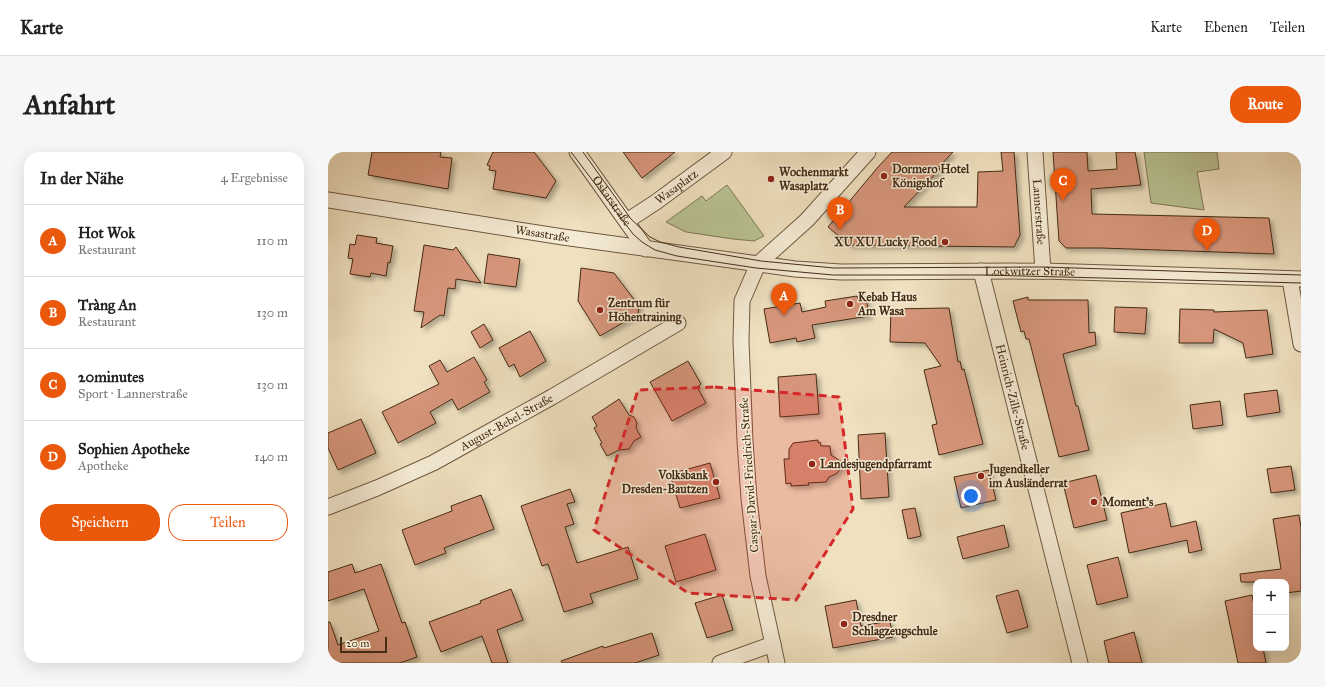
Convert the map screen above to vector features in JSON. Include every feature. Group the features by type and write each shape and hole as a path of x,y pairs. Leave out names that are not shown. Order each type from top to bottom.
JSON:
{"street":[{"name":"Oskarstraße","path":"577,152 646,249"},
{"name":"Wasaplatz","path":"627,221 656,202 724,152"},
{"path":"758,264 807,220 868,152"},
{"name":"Lannerstraße","path":"1035,152 1043,271"},
{"name":"Wasastraße","path":"328,200 646,249 758,264"},
{"name":"Lockwitzer Straße","path":"758,264 836,272 1043,271 1296,279"},
{"name":"Caspar-David-Friedrich-Straße","path":"758,264 741,306 745,453 758,576 777,663"},
{"name":"Heinrich-Zille-Straße","path":"981,271 1080,663"},
{"path":"1296,279 1301,344"},
{"name":"August-Bebel-Straße","path":"328,507 377,488 433,463 552,397 678,323"},
{"path":"720,663 773,644"}],"highlighted area":[{"path":"715,387 839,397 853,509 796,600 688,593 594,530 638,390"}],"green space":[{"path":"1144,152 1217,152 1219,169 1197,172 1204,210 1151,203"},
{"path":"727,185 764,236 754,241 733,239 686,232 666,222 702,196 706,201"}],"building":[{"path":"372,152 441,152 440,157 452,158 448,189 368,175"},
{"path":"493,152 534,152 556,181 546,198 493,189 496,171 489,170 490,166 487,165"},
{"path":"623,152 675,152 642,178"},
{"path":"892,152 953,152 938,168 940,169 904,207 977,207 978,172 1003,171 1001,152 1014,152 1020,235 1014,247 850,245 828,227"},
{"path":"1053,152 1087,152 1088,171 1117,169 1116,152 1135,152 1141,185 1091,189 1092,214 1269,218 1274,254 1066,248 1059,241"},
{"path":"357,235 377,238 376,243 393,246 390,263 388,262 386,276 371,273 370,277 350,274 353,259 348,258 350,244 355,245"},
{"path":"424,245 453,250 456,247 481,283 456,279 455,289 448,288 444,316 440,315 421,328 424,312 414,311"},
{"path":"488,254 520,259 516,287 484,283"},
{"path":"581,268 614,273 639,306 638,314 600,336 578,301"},
{"path":"857,296 858,298 866,297 869,316 812,325 815,338 797,342 796,338 770,343 764,309 800,303 802,312 826,307 825,301"},
{"path":"1028,297 1028,300 1088,300 1089,333 1095,332 1096,345 1063,354 1089,450 1059,457 1029,339 1026,339 1024,331 1021,332 1013,301"},
{"path":"1115,307 1147,308 1145,334 1114,332"},
{"path":"949,308 958,362 960,361 962,370 964,369 983,444 939,455 932,425 937,424 924,370 941,366 925,343 890,342 891,309"},
{"path":"1180,309 1214,310 1214,312 1267,310 1273,354 1246,358 1243,343 1214,329 1213,343 1179,343"},
{"path":"484,324 493,340 480,348 471,332"},
{"path":"530,331 546,361 520,377 514,364 509,367 499,348"},
{"path":"474,357 487,380 484,382 490,392 458,410 452,399 430,412 436,423 398,443 382,412 439,384 429,366 440,360 447,372"},
{"path":"688,361 701,384 697,387 706,403 672,421 650,382"},
{"path":"816,374 819,414 780,417 778,377"},
{"path":"1277,390 1280,412 1247,417 1244,394"},
{"path":"619,399 629,415 634,417 637,423 636,428 641,437 634,441 629,449 619,450 607,456 600,444 602,443 594,428 597,426 592,417"},
{"path":"1220,401 1223,425 1193,429 1190,405"},
{"path":"361,419 376,453 338,470 328,448 328,433"},
{"path":"885,433 889,497 861,499 858,435"},
{"name":"Landesjugendpfarramt","path":"818,440 818,443 820,442 821,446 830,446 831,455 845,464 836,474 829,477 826,482 791,486 791,483 786,484 784,459 789,459 789,449 793,443"},
{"path":"710,463 720,498 680,508 670,474"},
{"path":"1291,466 1295,490 1271,493 1267,469"},
{"path":"989,470 996,500 961,508 954,477"},
{"path":"1096,475 1107,520 1074,528 1063,483"},
{"path":"570,489 575,502 567,504 574,524 565,527 577,563 628,547 638,579 590,594 593,603 564,612 548,564 542,566 521,506"},
{"path":"481,495 494,529 444,548 446,553 415,565 402,530 452,511 451,506"},
{"path":"1166,503 1171,527 1196,521 1202,550 1189,553 1187,540 1129,553 1121,513"},
{"path":"915,508 921,536 908,539 902,510"},
{"path":"1299,515 1301,528 1301,591 1289,593 1289,579 1253,579 1253,582 1241,582 1240,574 1281,569 1273,519"},
{"path":"1004,525 1009,547 963,559 957,537"},
{"path":"705,534 716,570 676,582 665,546"},
{"path":"1118,557 1128,597 1097,605 1087,565"},
{"path":"352,564 355,573 381,564 402,623 405,622 417,657 400,663 331,663 328,653 328,622 330,622 338,645 379,631 364,589 328,601 328,572"},
{"path":"511,589 523,620 497,630 508,663 492,663 482,636 441,652 429,622 481,603 480,601"},
{"path":"1018,590 1028,627 1007,633 996,596"},
{"path":"722,595 733,630 707,638 695,603"},
{"path":"1252,595 1253,651 1264,651 1266,663 1238,663 1225,601"},
{"name":"Dresdner Schlagzeugschule","path":"856,600 861,626 890,621 893,637 833,648 825,606"},
{"path":"1134,632 1142,663 1109,663 1104,641"},
{"path":"652,633 659,655 635,663 562,663 561,661 603,646 604,648"}],"tram line":[{"path":"571,152 633,234 655,250 677,256 756,268 833,275 982,275 1301,283"},
{"path":"583,152 631,219 650,237 660,242 679,247 761,261 834,268 1043,267 1301,275"}],"place":[{"name":"Dormero Hotel Königshof","path":"884,176"},
{"name":"Wochenmarkt Wasaplatz","path":"771,179"},
{"name":"20minutes","path":"1063,201"},
{"name":"Tràng An","path":"840,230"},
{"name":"XU XU Lucky Food","path":"945,242"},
{"name":"Sophien Apotheke","path":"1207,251"},
{"name":"Kebab Haus Am Wasa","path":"850,304"},
{"name":"Zentrum für Höhentraining","path":"600,310"},
{"name":"Hot Wok","path":"784,316"},
{"name":"Landesjugendpfarramt","path":"812,464"},
{"name":"Jugendkeller im Ausländerrat","path":"981,476"},
{"name":"Volksbank Dresden-Bautzen","path":"716,482"},
{"name":"Moment’s","path":"1094,502"},
{"name":"Dresdner Schlagzeugschule","path":"844,624"}]}
